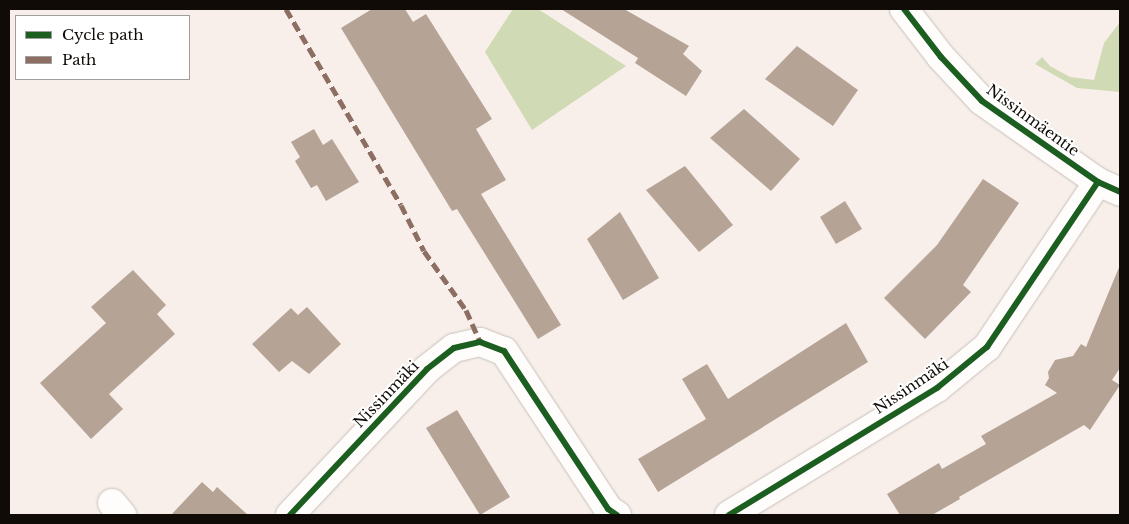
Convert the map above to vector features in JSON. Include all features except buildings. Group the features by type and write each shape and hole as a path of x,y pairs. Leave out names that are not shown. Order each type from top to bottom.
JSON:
{"street":[{"name":"Nissinmäentie","path":"904,9 941,57 982,101 1109,187"},
{"name":"Nissinmäki","path":"729,515 937,388 987,347 1109,187"},
{"name":"Nissinmäki","path":"290,515 428,369 454,348 480,342 504,351 608,509 617,515"}],"green space":[{"path":"513,9 538,9 626,66 532,130 485,52"},
{"path":"1120,22 1120,92 1077,88 1035,64 1042,57 1050,66 1070,77 1094,80 1104,43"}],"marked path":[{"path":"286,9 401,205 424,251 466,310 480,342"}],"cycle path":[{"path":"904,9 941,57 982,101 1098,182 1120,192"},
{"path":"729,515 937,388 987,347 1098,182"},
{"path":"290,515 427,369 454,348 480,342 504,351 608,509 617,515"}]}
